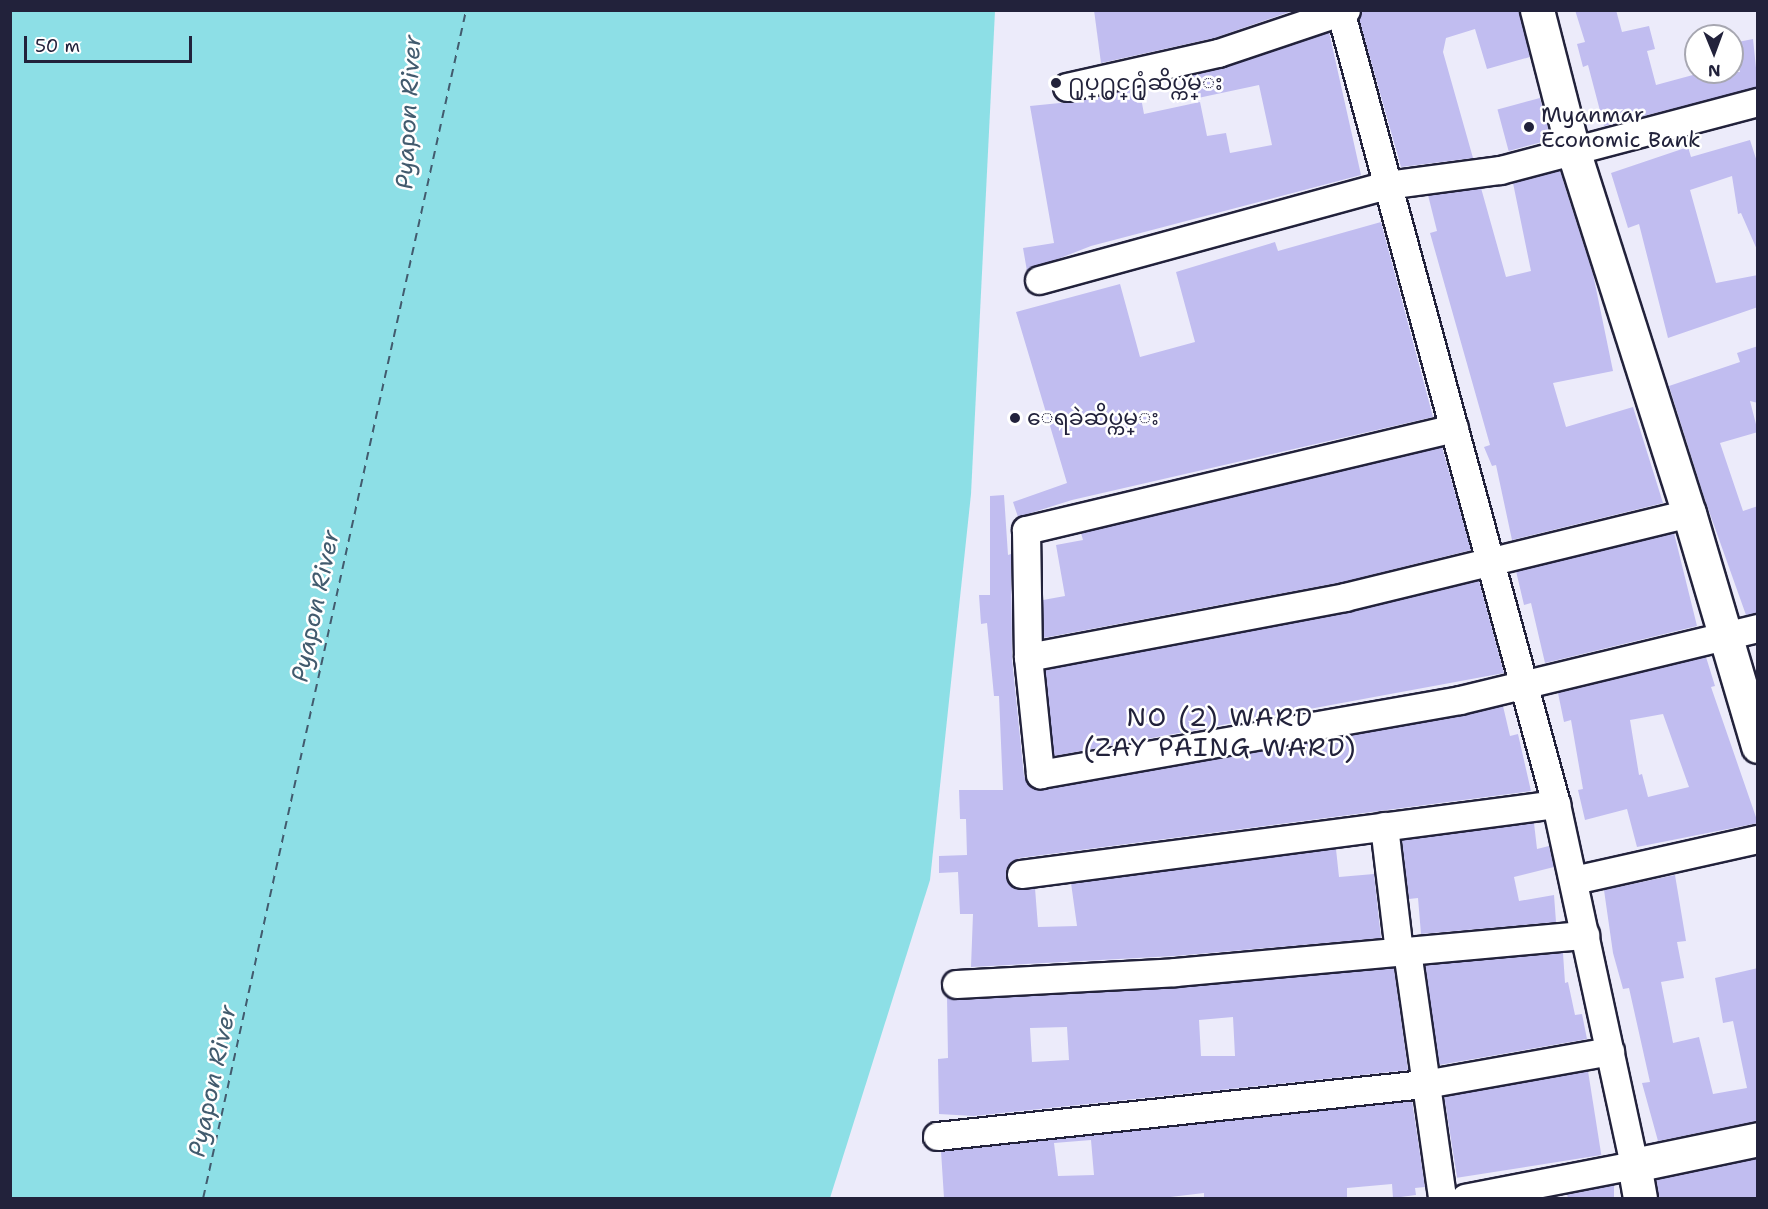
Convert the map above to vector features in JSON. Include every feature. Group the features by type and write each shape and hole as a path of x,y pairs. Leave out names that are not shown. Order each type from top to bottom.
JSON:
{"main road":[{"path":"1537,10 1573,150 1689,513 1758,746"},
{"path":"1640,1198 1634,1165 1758,1139"}],"street":[{"path":"1067,87 1218,53 1342,11 1386,185 1493,563 1556,804 1634,1165 1465,1198"},
{"path":"1039,280 1386,185 1500,170 1758,102"},
{"path":"1454,428 1026,530 1028,657 1040,774 1449,702 1758,628"},
{"path":"1028,657 1345,597 1493,563 1689,513"},
{"path":"1021,874 1556,804"},
{"path":"1384,826 1442,1198"},
{"path":"1574,880 1758,839"},
{"path":"956,984 1174,972 1585,935"},
{"path":"938,1136 1425,1084 1610,1051"}],"water":[{"name":"Pyapon River","path":"10,11 995,11 971,494 930,880 830,1198 11,1198"}],"building":[{"path":"1094,10 1295,10 1214,38 1101,63"},
{"path":"1361,10 1519,10 1530,57 1487,69 1475,29 1446,38 1443,52 1473,158 1401,167 1359,19"},
{"path":"1575,10 1616,10 1622,32 1649,26 1655,49 1647,51 1656,85 1684,77 1684,84 1744,84 1744,41 1753,39 1758,87 1604,126 1588,65 1583,67 1577,44 1585,42"},
{"path":"1329,32 1361,175 1091,246 1027,271 1023,248 1054,243 1030,106 1070,102 1139,87 1144,114 1200,102 1207,136 1226,133 1230,153 1272,145 1259,85 1198,98 1192,75"},
{"name":"Myanmar Economic Bank","path":"1540,98 1551,140 1509,151 1497,109"},
{"path":"1750,140 1758,165 1758,252 1741,213 1738,214 1732,176 1690,190 1716,283 1758,275 1758,307 1668,338 1639,224 1628,228 1611,173 1688,147 1691,157"},
{"path":"1560,171 1593,274 1613,371 1553,383 1566,427 1633,407 1663,503 1512,540 1496,465 1492,466 1484,447 1490,445 1430,233 1437,231 1428,195 1481,188 1506,277 1531,271 1513,183"},
{"path":"1381,222 1433,417 1072,500 1018,517 1013,502 1067,483 1016,312 1120,284 1140,357 1195,342 1176,272 1275,242 1278,251"},
{"path":"1758,346 1758,403 1750,401 1758,432 1720,443 1743,511 1758,506 1758,613 1746,615 1705,500 1669,386 1740,362 1737,353"},
{"path":"1442,447 1471,550 1342,582 1043,638 1043,600 1065,596 1056,545 1083,540 1081,533"},
{"path":"1004,495 1008,555 1011,554 1012,659 1024,776 1034,788 1503,706 1510,736 1518,734 1531,791 1019,858 1006,869 1006,877 1014,888 1035,888 1038,927 1077,926 1071,883 1336,849 1339,877 1374,874 1381,938 1174,956 971,967 973,914 960,914 958,872 939,873 939,856 967,855 966,819 960,819 959,790 1003,790 999,696 994,696 987,623 981,624 979,595 990,595 990,496"},
{"path":"1674,533 1697,626 1545,663 1531,603 1524,605 1516,571"},
{"path":"1479,581 1504,673 1054,756 1045,670 1348,612"},
{"path":"1706,657 1715,686 1711,687 1758,823 1637,847 1627,809 1585,820 1578,790 1583,789 1571,720 1564,722 1558,693","holes":["1663,714 1689,787 1648,797 1642,774 1639,775 1630,720"]},
{"path":"1534,823 1537,849 1549,846 1554,867 1514,877 1519,901 1554,895 1556,922 1421,934 1418,898 1409,899 1402,840"},
{"path":"1675,875 1686,941 1677,942 1684,978 1661,982 1673,1043 1699,1037 1713,1094 1747,1088 1733,1021 1723,1023 1715,978 1758,968 1758,1121 1658,1141 1642,1083 1650,1082 1629,988 1623,989 1613,953 1604,890"},
{"path":"1563,953 1565,983 1568,982 1575,1015 1582,1014 1587,1039 1439,1065 1425,965"},
{"path":"1394,968 1408,1070 974,1116 939,1114 938,1059 948,1058 947,996 957,1000 1176,988","holes":["1233,1017 1235,1056 1201,1056 1199,1020","1067,1027 1069,1060 1032,1062 1030,1028"]},
{"path":"1588,1071 1601,1155 1457,1178 1444,1094"},
{"path":"1412,1101 1425,1187 1415,1188 1416,1195 1393,1198 1392,1184 1347,1188 1347,1198 1204,1198 1204,1193 1162,1198 944,1198 941,1151","holes":["1091,1140 1094,1175 1058,1176 1054,1143"]},
{"path":"1758,1158 1758,1198 1658,1198 1656,1180"},
{"path":"1614,1185 1614,1198 1568,1198 1567,1194"}],"ferry route":[{"path":"203,1198 466,10"}],"place":[{"name":"႐ုပ္႐ွင္႐ုံဆိပ္ကမ္း","path":"1056,83"},
{"name":"Myanmar Economic Bank","path":"1529,127"},
{"name":"ေရခဲဆိပ္ကမ္း","path":"1015,418"}],"district":[{"name":"NO (2) WARD (ZAY PAING WARD)","path":"1220,732"}]}
